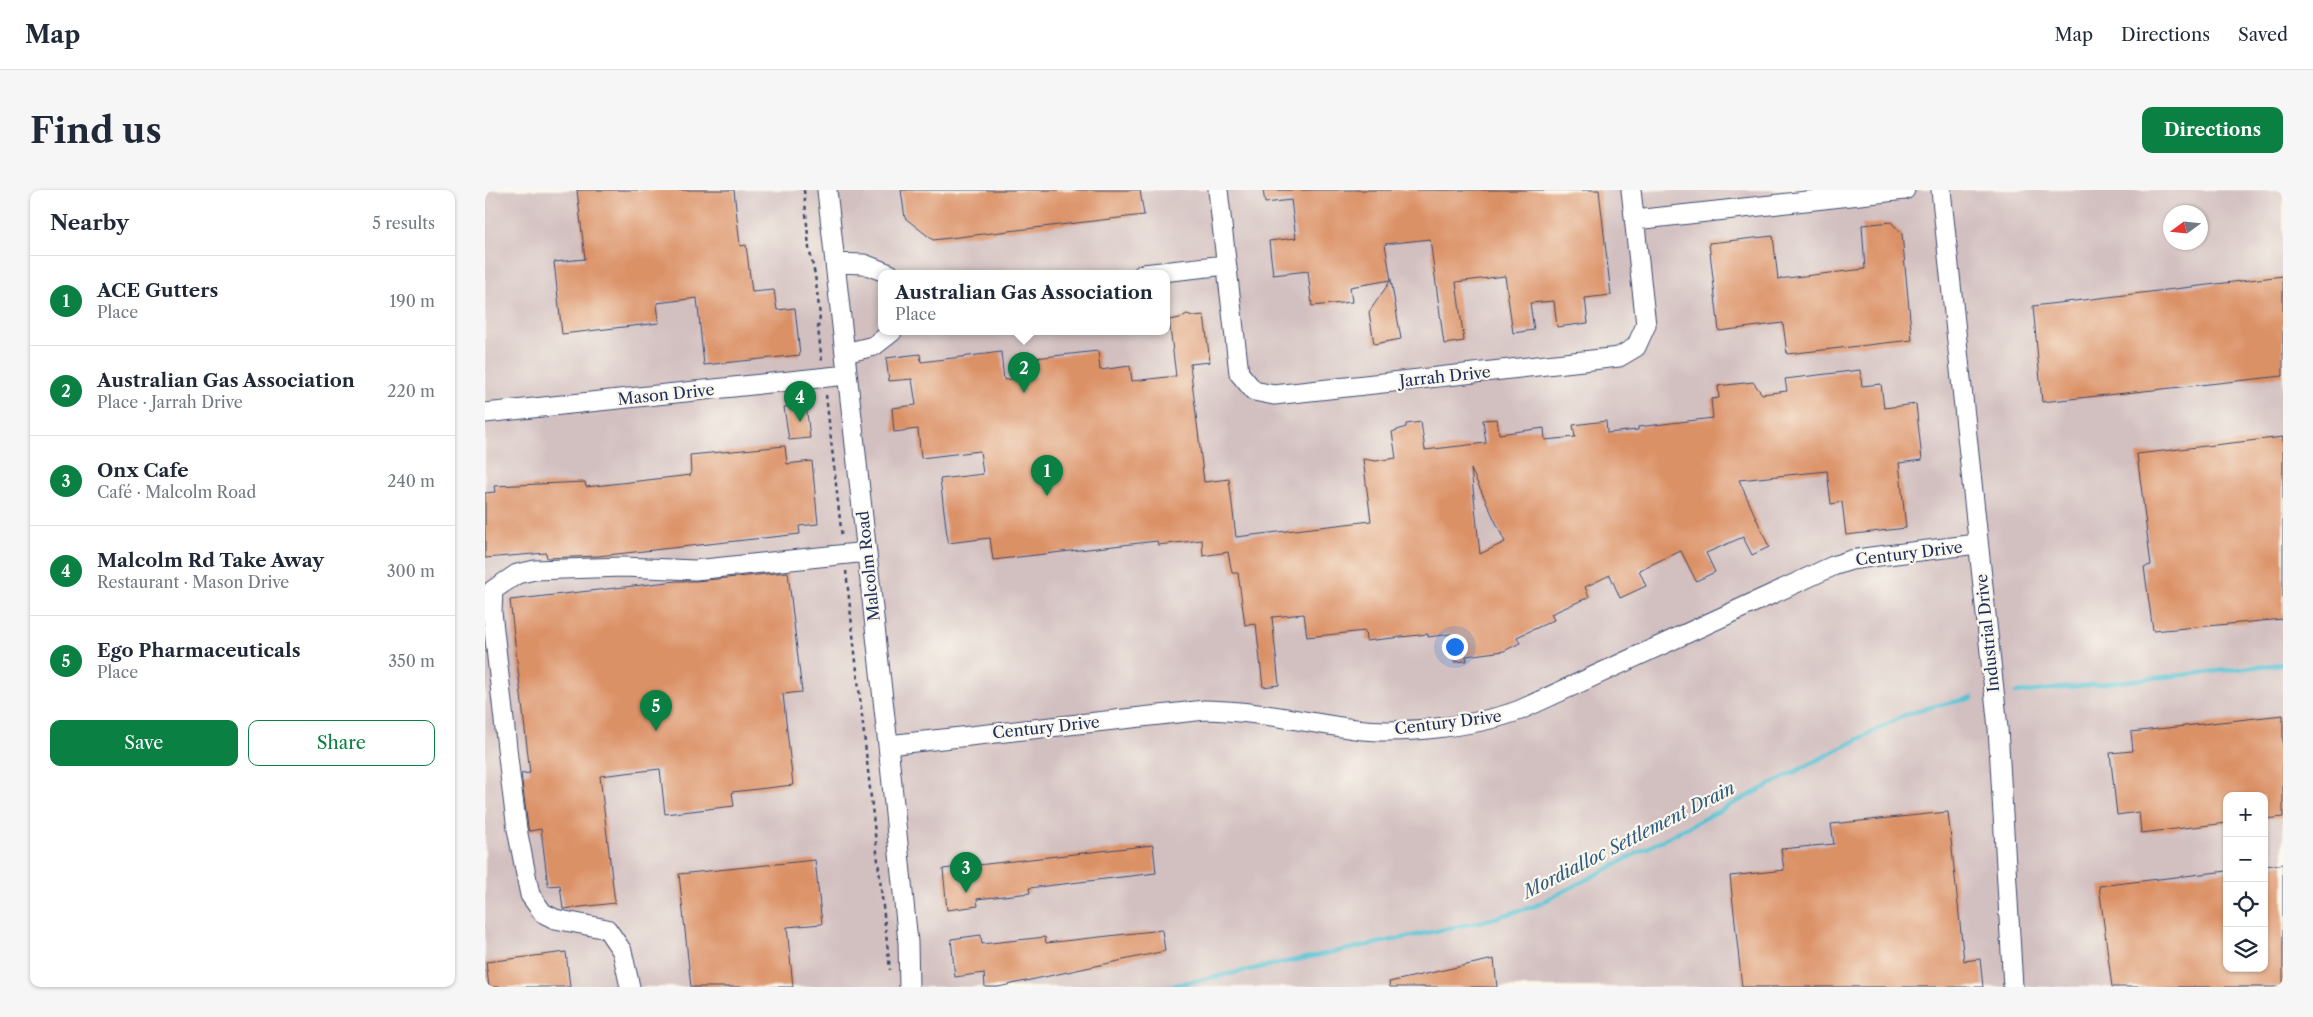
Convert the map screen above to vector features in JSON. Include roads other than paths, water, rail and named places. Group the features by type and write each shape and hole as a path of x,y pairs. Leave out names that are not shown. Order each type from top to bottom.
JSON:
{"street":[{"name":"Malcolm Road","path":"827,190 888,745 908,942 909,987"},
{"name":"Jarrah Drive","path":"1218,190 1239,373 1254,391 1274,396 1619,356 1636,347 1646,325 1631,190"},
{"path":"1635,220 1905,190"},
{"name":"Industrial Drive","path":"1941,190 1998,728 2013,987"},
{"path":"835,263 864,264 880,270"},
{"path":"1170,271 1226,265"},
{"path":"845,353 874,346 888,335"},
{"name":"Mason Drive","path":"485,413 847,375"},
{"name":"Century Drive","path":"888,745 1205,710 1257,713 1375,730 1483,721 1520,710 1833,566 1858,559 1977,544"},
{"path":"630,987 622,951 607,929 555,919 543,913 530,895 517,829 510,775 492,612 493,590 517,574 535,570 633,567 695,570 867,552"},
{"name":"Malcolm Road","path":"908,942 918,987"}],"waterway":[{"name":"Mordialloc Settlement Drain","path":"2016,693 2283,664"},
{"name":"Mordialloc Settlement Drain","path":"1166,987 1484,921 1535,906 1905,715 1972,698"}],"place":[{"name":"Australian Gas Association","path":"1024,393"},
{"name":"Malcolm Rd Take Away","path":"800,422"},
{"name":"ACE Gutters","path":"1047,496"},
{"name":"Ego Pharmaceuticals","path":"656,731"},
{"name":"Onx Cafe","path":"966,893"}]}
